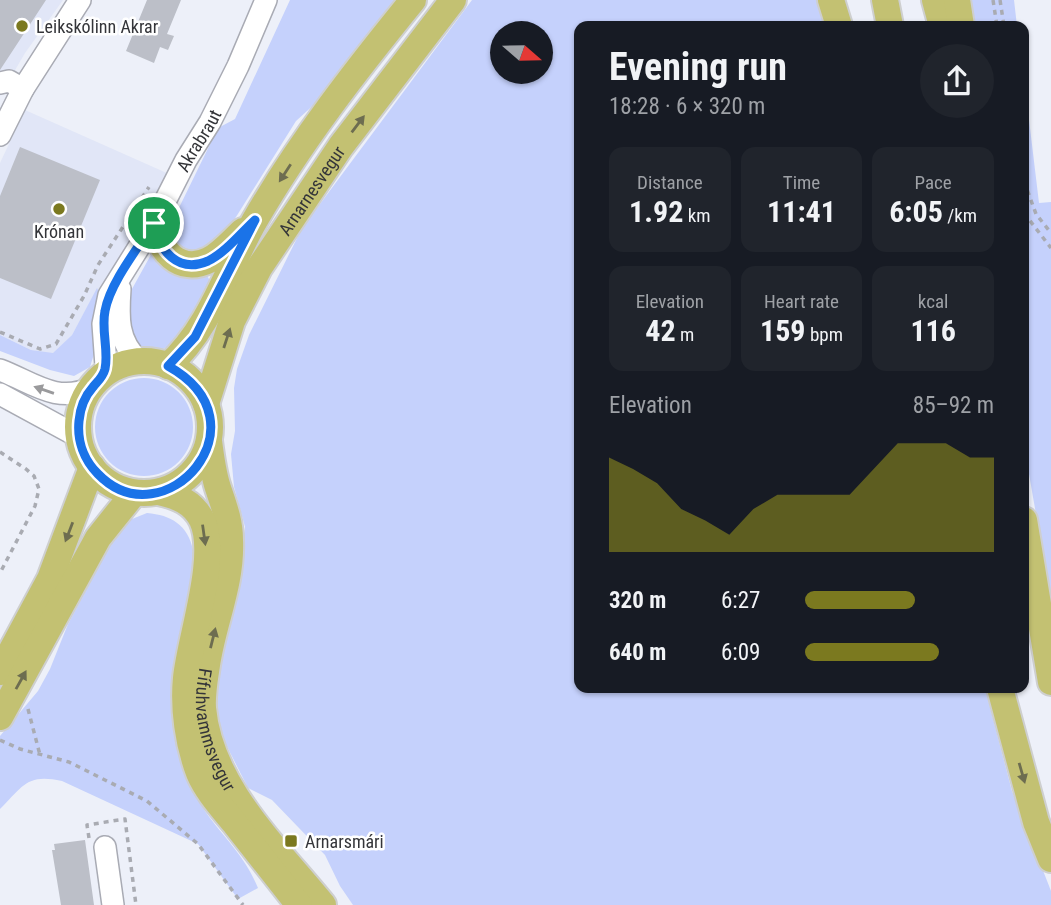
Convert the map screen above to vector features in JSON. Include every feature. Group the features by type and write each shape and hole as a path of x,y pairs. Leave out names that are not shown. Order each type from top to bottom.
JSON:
{"main road":[{"name":"Arnarnesvegur","path":"168,366 195,337 255,220 326,111 413,0"},
{"name":"Arnarnesvegur","path":"206,404 232,321 259,268 341,146 453,0"},
{"path":"831,0 837,21"},
{"path":"885,0 889,21"},
{"path":"935,0 941,21"},
{"path":"957,0 960,21"},
{"path":"154,223 156,235 164,251 174,260 191,265 209,260 255,220"},
{"path":"139,361 120,366 97,382 83,403 79,437 81,447 92,467 110,484 146,492 176,485 192,474 203,459 209,441"},
{"name":"Arnarnesvegur","path":"139,361 168,366 184,374 198,387 211,422 209,441"},
{"name":"Fífuhvammsvegur","path":"209,441 218,486 228,514 230,569 207,662 203,706 208,734 219,764 236,797 323,905"},
{"path":"0,672 50,579 92,467"},
{"path":"0,717 99,538 146,492"},
{"name":"Fífuhvammsvegur","path":"146,492 179,497 190,505 202,521 206,543 205,576 186,680 187,723 200,773 214,798 299,905"},
{"path":"1029,550 1051,682"},
{"path":"1001,693 1036,822 1051,859"}],"street":[{"path":"0,135 23,89 80,0"},
{"name":"Akrabraut","path":"97,382 106,366 103,324 109,295 154,223 227,89 266,0"},
{"path":"0,83 9,81 23,89"},
{"name":"Akrabraut","path":"121,276 119,329 125,344 139,361"},
{"path":"0,370 50,393 79,394 97,382"},
{"path":"0,394 79,437"},
{"path":"105,847 113,905"}],"path":[{"path":"993,0 996,21"},
{"path":"1000,0 1003,21"},
{"path":"0,332 40,349 56,344 84,296 98,265 151,185"},
{"path":"1029,195 1036,214 1051,233"},
{"path":"1029,219 1051,248"},
{"path":"0,452 34,476 39,489 35,506 0,573"},
{"path":"27,707 40,755"},
{"path":"0,740 20,750 69,762 147,801 198,844 243,905"},
{"path":"125,819 136,905"}],"shaded area":[{"name":"Leikskólinn Akrar","path":"0,0 63,0 25,53 0,96"},
{"path":"290,0 396,0 318,101 296,121 221,241 212,251 182,253 170,236 173,220 218,128 235,119"},
{"path":"472,0 816,0 823,21 574,21 574,693 986,693 1012,791 1051,891 1051,905 353,905 325,855 272,800 248,788 217,727 211,682 239,566 245,527 234,487 231,454 235,431 234,388 237,369 249,335 302,228"},
{"path":"967,0 1014,0 1016,21 969,21"},
{"path":"25,110 169,174 100,294 97,289 72,335 53,354 31,350 0,335 0,163"},
{"path":"1029,120 1039,203 1051,202 1051,601 1029,474"},
{"path":"153,251 192,277 207,275 210,281 195,313 180,335 171,344 152,351 136,345 125,316 132,289"},
{"path":"97,288 100,294 94,318 94,354 90,367 74,376 0,351 0,335 31,350 53,353 72,335"},
{"path":"144,378 163,382 179,392 189,408 193,427 189,446 179,462 163,472 144,476 125,472 109,462 99,446 95,427 99,408 109,392 125,382"},
{"path":"147,513 171,519 183,528 191,541 195,563 194,576 177,674 174,728 180,755 194,792 204,810 242,859 258,888 238,899 198,844 62,781 33,780 20,788 0,809 0,736 38,691 68,624 116,534 127,521"}],"building":[{"path":"0,0 46,0 0,70"},
{"path":"147,0 181,0 167,34 174,36 168,50 160,47 154,63 126,51"},
{"path":"20,147 100,180 51,299 0,278 0,196"},
{"path":"85,840 94,905 61,905 52,850 55,850 54,844"}],"place":[{"name":"Leikskólinn Akrar","path":"22,26"},
{"name":"Krónan","path":"59,209"},
{"name":"Arnarsmári","path":"291,841"}],"route":[{"path":"255,220 195,337 168,366 184,374 198,387 206,404 211,422 203,459 192,474 176,485 146,494 122,490 100,477 81,447 79,420 83,403 91,388 103,376 106,366 103,324 109,295 154,223 159,244 164,251 174,260 191,265 209,260 255,220"}]}
